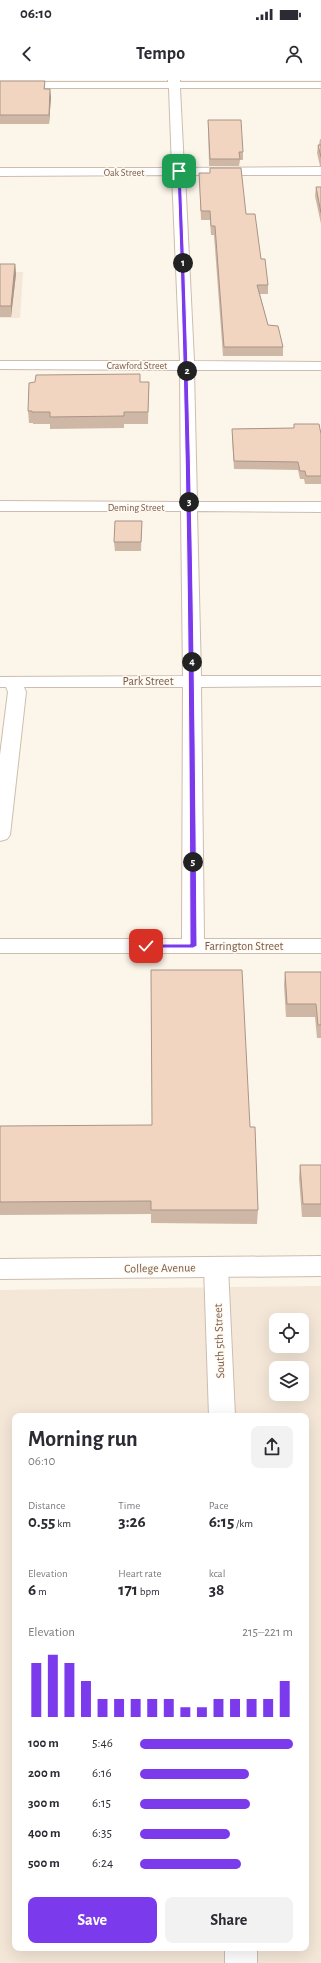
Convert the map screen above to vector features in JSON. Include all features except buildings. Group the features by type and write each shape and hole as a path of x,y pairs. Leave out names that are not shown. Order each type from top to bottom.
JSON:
{"street":[{"path":"174,82 187,365 192,681 193,946"},
{"path":"0,86 174,82 321,85"},
{"name":"Oak Street","path":"0,172 321,171"},
{"name":"Crawford Street","path":"0,365 321,366"},
{"name":"Deming Street","path":"0,506 321,507"},
{"name":"Park Street","path":"6,682 321,681"},
{"path":"0,835 17,692 6,682"},
{"name":"Farrington Street","path":"0,946 321,946"},
{"name":"College Avenue","path":"0,1269 321,1266"},
{"name":"South 5th Street","path":"216,1267 222,1413"},
{"path":"241,1951 241,1963"}],"shaded area":[{"path":"0,272 23,272 20,318 0,318"},
{"path":"321,1286 321,1963 0,1963 0,1290"}],"route":[{"path":"146,946 193,946 192,681 187,365 179,171"}]}
